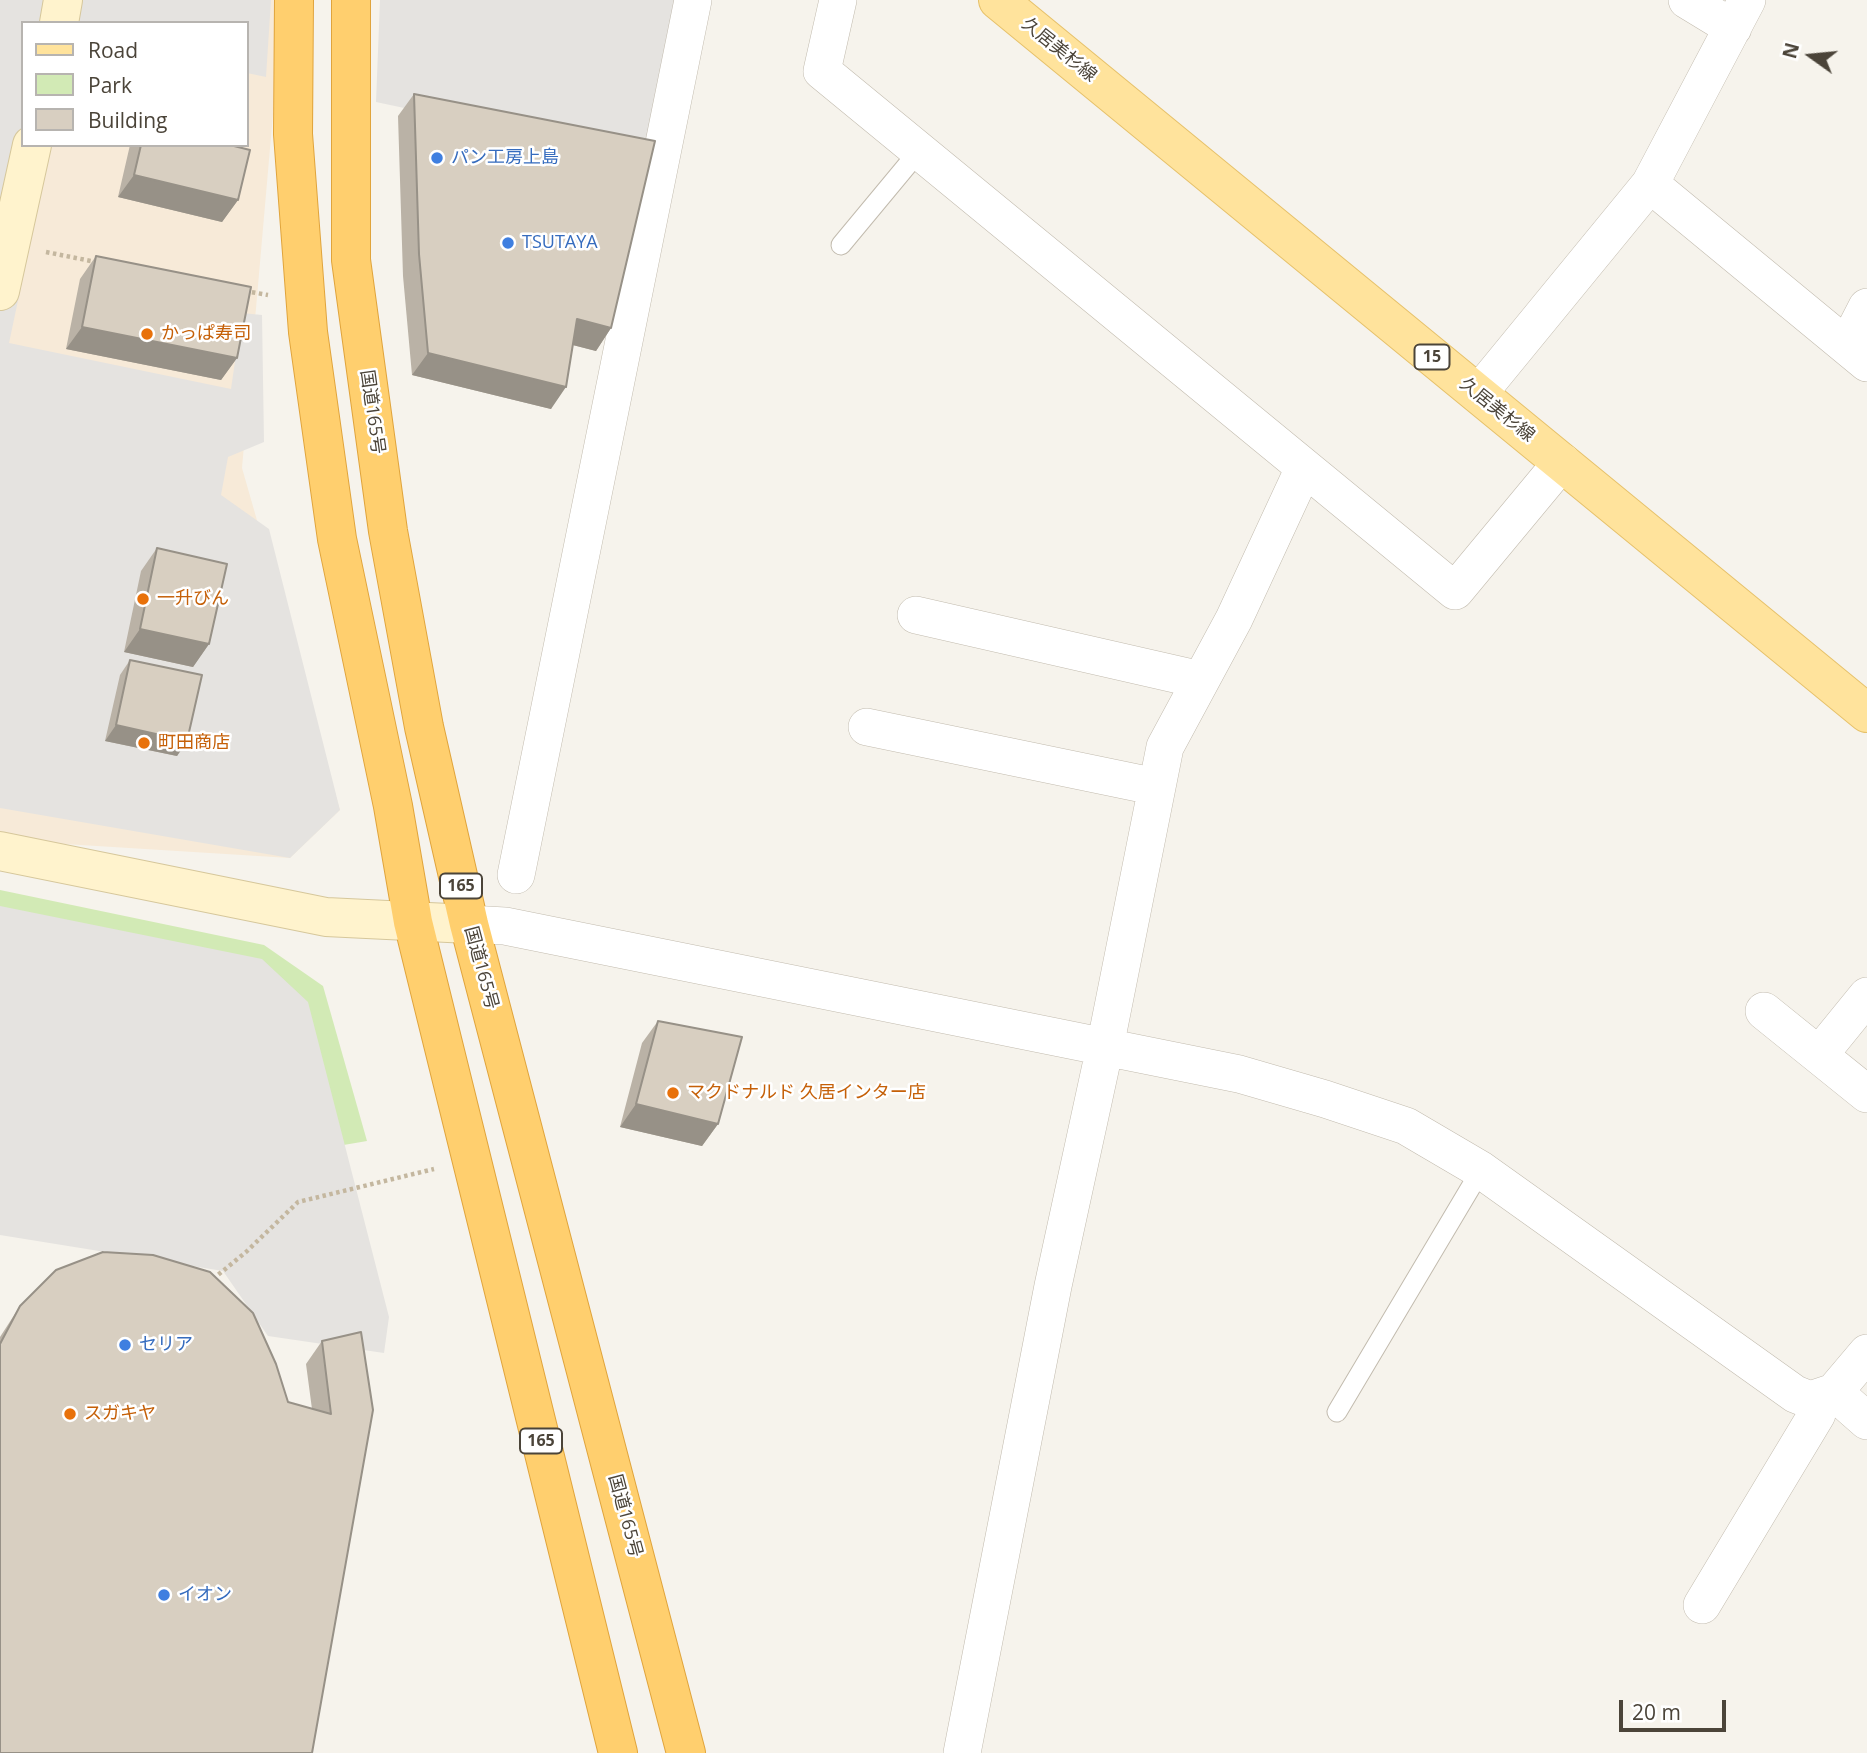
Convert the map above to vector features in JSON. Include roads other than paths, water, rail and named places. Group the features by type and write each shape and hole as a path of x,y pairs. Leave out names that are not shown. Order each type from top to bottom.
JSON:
{"highway":[{"name":"165","path":"294,0 293,134 308,332 337,539 393,806 413,922 618,1753"},
{"name":"国道165号","path":"351,0 351,260 391,544 424,727 469,924 687,1753"},
{"path":"547,1467 604,1753"}],"main road":[{"name":"久居美杉線","path":"998,0 1866,712"}],"street":[{"path":"59,21 64,0"},
{"path":"516,875 693,0"},
{"path":"838,0 822,71 1455,592 1562,462"},
{"path":"1478,394 1650,184 1740,14 1688,0"},
{"path":"0,291 32,147"},
{"path":"1650,184 1857,354 1867,307"},
{"path":"962,1753 1053,1286 1105,1047 1165,747 1234,619 1304,468"},
{"path":"916,615 1201,680"},
{"path":"867,727 1157,787"},
{"path":"0,851 326,917 505,926 1239,1074 1325,1099 1406,1126 1481,1170 1795,1394 1810,1400 1826,1395 1867,1421"},
{"path":"1819,1055 1867,996"},
{"path":"1764,1011 1867,1094"},
{"path":"1702,1605 1826,1395 1867,1353"}],"lane":[{"path":"841,246 919,151"},
{"path":"1337,1412 1481,1170"}],"place":[{"name":"パン工房上島","path":"437,158"},
{"name":"TSUTAYA","path":"508,243"},
{"name":"かっぱ寿司","path":"147,334"},
{"name":"一升びん","path":"143,599"},
{"name":"町田商店","path":"144,743"},
{"name":"マクドナルド 久居インター店","path":"673,1093"},
{"name":"セリア","path":"125,1345"},
{"name":"スガキヤ","path":"70,1414"},
{"name":"イオン","path":"164,1595"}]}
